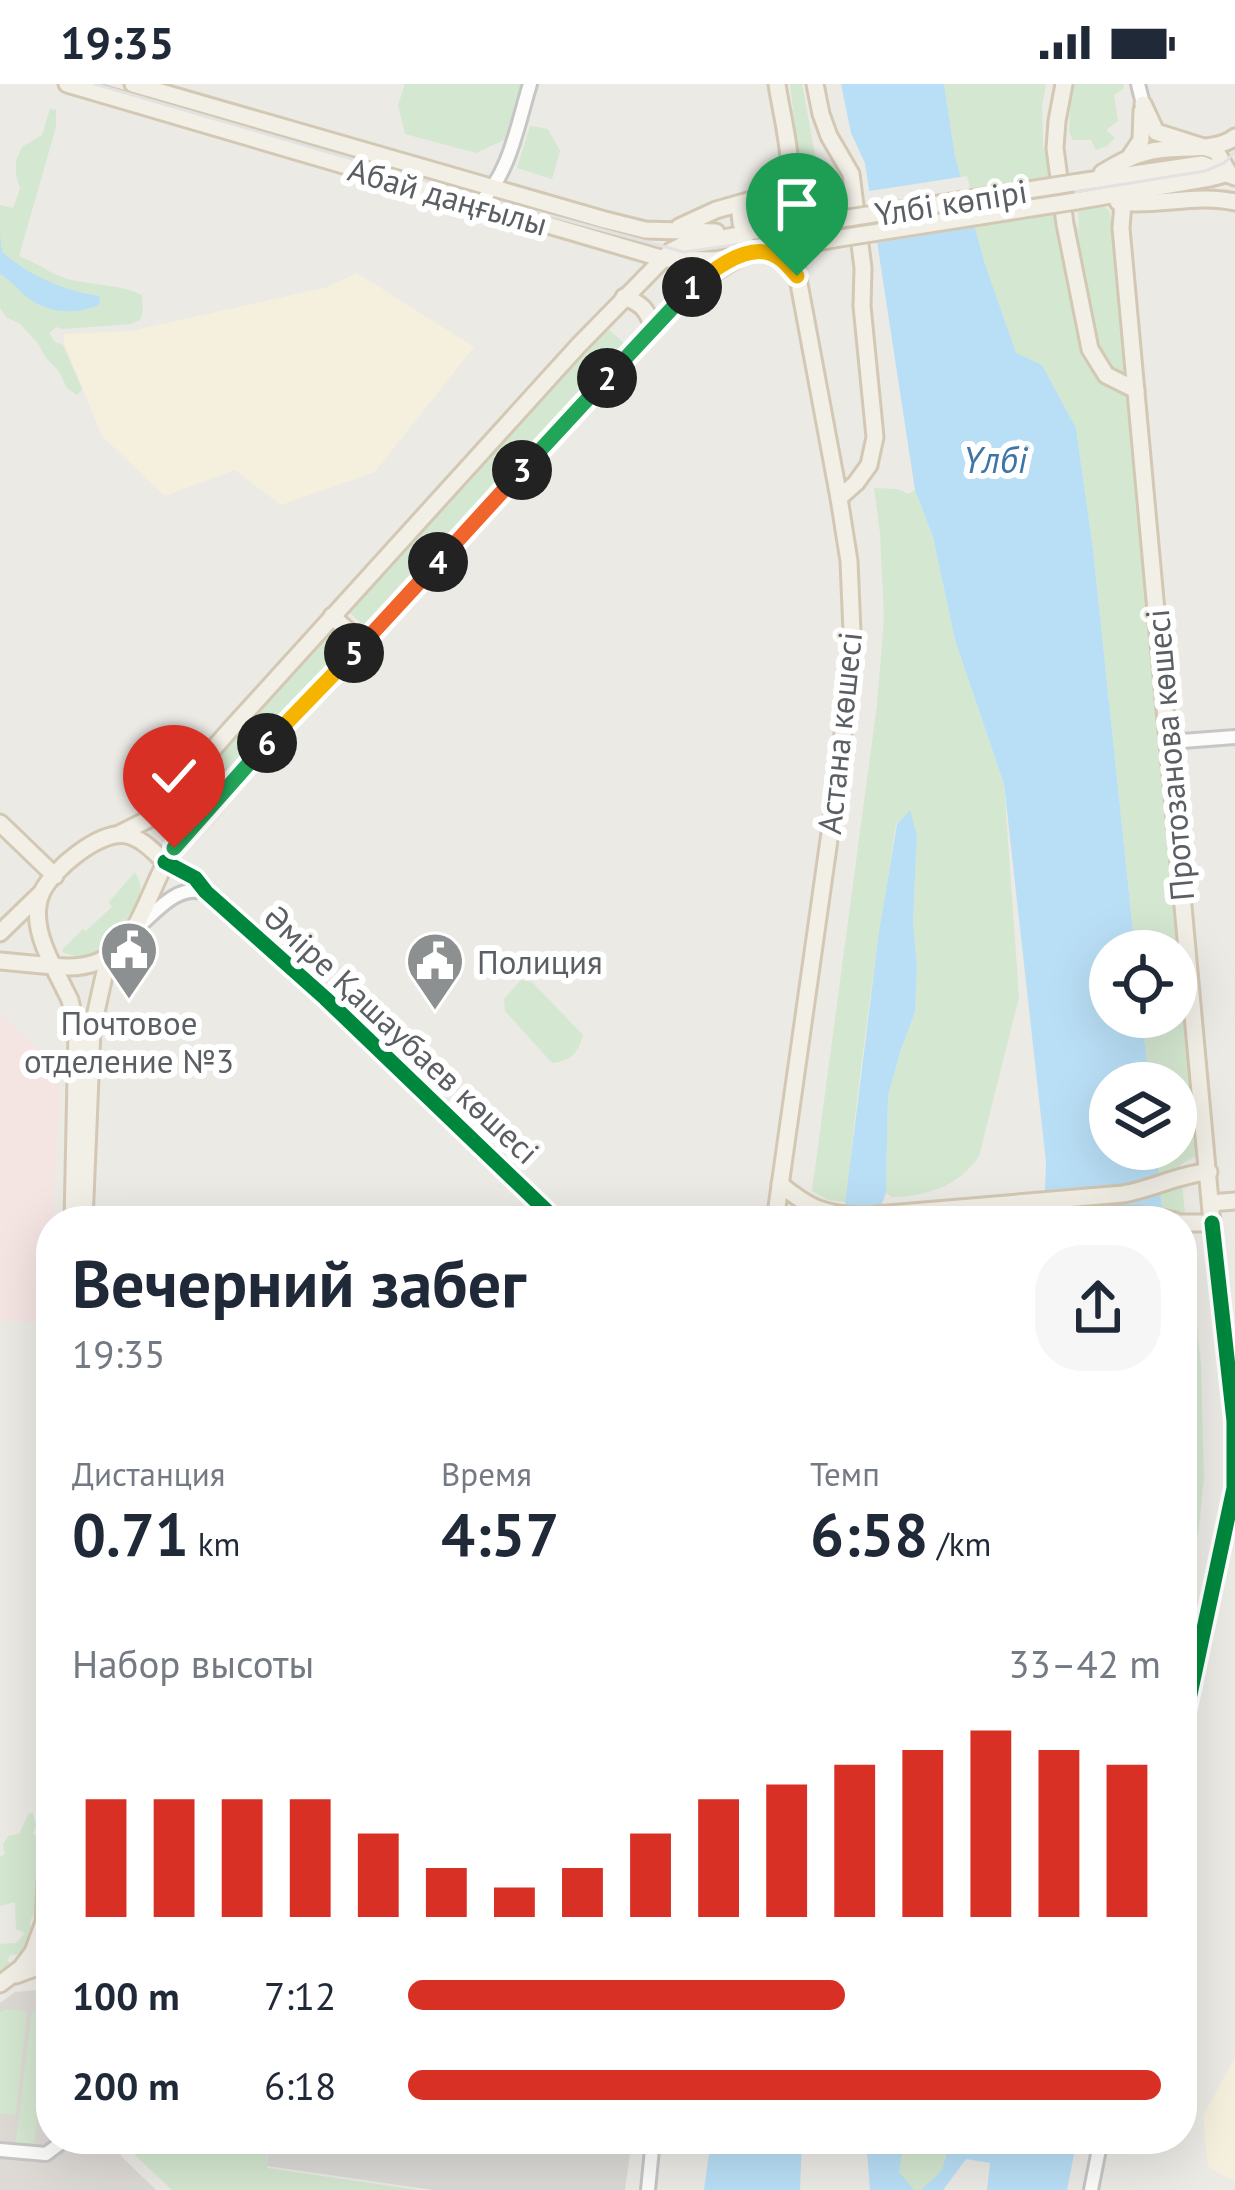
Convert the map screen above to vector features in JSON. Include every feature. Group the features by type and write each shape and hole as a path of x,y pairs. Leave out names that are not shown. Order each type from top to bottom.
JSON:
{"main road":[{"name":"Абай даңғылы","path":"68,84 664,259 715,260 834,239"},
{"name":"Абай даңғылы","path":"134,84 631,226 747,234 830,220"},
{"path":"672,231 716,210 776,193 789,180 776,84"},
{"path":"815,84 820,114 851,174 875,437 869,465 839,498"},
{"path":"1064,84 1055,148 1090,349 1106,375 1136,390"},
{"path":"1143,104 1156,132 1216,151 1230,168"},
{"path":"1129,158 1141,140 1143,104"},
{"path":"1081,181 1151,151 1223,146 1233,138"},
{"path":"1194,200 1219,187 1230,168 1233,138"},
{"name":"Үлбі көпірі","path":"830,220 1202,164 1230,168"},
{"name":"Үлбі көпірі","path":"834,239 1210,178 1230,168"},
{"path":"1097,197 1123,202 1235,202"},
{"name":"Протозанова көшесі","path":"1123,202 1121,228 1212,1223"},
{"path":"0,933 83,849 155,816 332,616 664,259 685,244 747,234 740,223 739,204"},
{"name":"Астана көшесі","path":"777,1206 841,751 852,632 839,498 792,246"},
{"path":"764,251 784,261 797,276"},
{"path":"0,961 68,968 93,966 108,958 154,894 174,848 253,757 694,285 742,255"},
{"path":"624,298 639,302 653,328"},
{"path":"332,616 363,644"},
{"path":"0,824 55,876"},
{"path":"121,833 134,837 165,862"},
{"path":"42,892 39,930 70,1000 77,1031 73,1206"},
{"path":"85,1206 92,1030 108,958"},
{"path":"983,1206 1123,1194 1209,1172"},
{"path":"779,1184 806,1206"},
{"path":"1211,1203 1235,1201"},
{"path":"1197,1223 1212,1223"},
{"path":"4,1981 21,1969 36,1943"},
{"path":"4,1981 36,1968"}],"street":[{"path":"478,205 496,188 530,84"},
{"path":"1138,84 1143,104"},
{"path":"1169,742 1235,736"},
{"name":"Әміре Қашаубаев көшесі","path":"165,862 195,878 541,1206"},
{"path":"128,935 181,892 206,892"},
{"name":"Протозанова көшесі","path":"1197,1662 1234,1489 1234,1421 1212,1223"},
{"path":"0,2150 36,2153"},
{"path":"648,2190 652,2154"},
{"path":"1091,2190 1098,2154"}],"shaded area":[{"path":"357,273 474,347 375,472 281,505 235,470 165,496 102,436 64,334 131,331 327,287"},
{"path":"0,1014 54,1063 61,1063 54,1206 36,1206 36,1322 0,1321"},
{"path":"36,1990 36,2154 120,2154 156,2190 0,2190 0,2003 15,1992"},
{"path":"1235,2057 1235,2182 1208,2167 1203,2116"},
{"path":"268,2154 630,2154 625,2190 433,2190 267,2166"}],"green space":[{"path":"405,84 521,84 506,139 476,153 405,134 398,105"},
{"path":"790,84 802,84 816,160 809,180 798,182 794,177 792,146 797,144"},
{"path":"944,84 1046,84 1043,147 1079,231 1078,207 1099,205 1110,212 1128,359 1178,930 1133,930 1076,428 1042,366 1016,354 955,156"},
{"path":"1071,84 1123,84 1114,95 1118,121 1106,130 1115,138 1107,146 1096,150 1091,140 1073,140 1069,132"},
{"path":"50,109 56,110 56,127 19,256 64,278 142,295 140,320 131,324 56,327 49,333 63,345 82,389 77,395 67,388 37,342 0,308 0,205 13,208 20,189 16,161 22,147 42,135"},
{"path":"530,126 548,129 560,151 552,179 517,168"},
{"path":"606,327 625,344 367,628 349,612"},
{"path":"874,488 909,494 915,490 933,537 955,640 1004,784 1019,997 979,1156 962,1175 942,1187 892,1197 886,1193 888,1096 915,1012 917,967 913,922 917,836 909,812 896,824 847,1202 828,1200 812,1191 877,705 884,618"},
{"path":"333,629 349,643 176,832 161,817"},
{"path":"135,872 138,899 118,930 92,954 64,953 83,929 112,907 109,902"},
{"path":"521,980 532,982 583,1035 569,1058 552,1063 505,1011 504,999"},
{"path":"1144,1038 1189,1038 1191,1062 1147,1062"},
{"path":"1158,1170 1181,1170 1184,1206 1162,1206"},
{"path":"1197,1328 1201,1366 1204,1478 1197,1535"},
{"path":"33,1813 36,1910 31,1927 35,1938 23,1954 10,1955 7,1960 13,1966 5,1973 0,1970 0,1944 16,1943 25,1933 16,1929 15,1902 0,1906 0,1857 5,1854 8,1836 19,1834"},
{"path":"5,2009 27,2011 16,2115 0,2113 0,2013"},
{"path":"32,2011 36,2011 33,2152 15,2150"},
{"path":"268,2154 267,2168 418,2190 172,2190 135,2155"},
{"path":"902,2154 946,2154 942,2170 921,2190 914,2190 899,2173"}],"water":[{"name":"Үлбі","path":"841,84 944,84 955,156 1016,353 1042,365 1076,428 1133,930 1089,930 1089,1038 1144,1038 1147,1062 1089,1062 1089,1170 1158,1170 1162,1206 1045,1206 1046,1162 1004,784 955,640 933,537 915,490 865,163 851,133"},
{"path":"0,234 2,252 13,261 48,281 100,296 99,305 59,311 23,294 0,274"},
{"path":"910,810 917,836 915,1012 888,1096 886,1193 881,1206 845,1206 879,932 897,824"},
{"path":"709,2154 801,2154 800,2190 704,2190"},
{"path":"867,2154 902,2154 899,2172 914,2190 870,2190"},
{"path":"946,2154 1074,2154 1067,2190 987,2190 990,2163 966,2159 943,2190 921,2190 942,2170"}],"pier":[{"path":"967,176 981,226 870,244 863,192"}],"tram line":[{"path":"95,84 684,252 1205,171 1235,152"}],"cycle path":[{"path":"165,862 195,878 541,1206"},
{"path":"1197,1662 1234,1488 1234,1421 1212,1223"}],"place":[{"name":"Почтовое отделение №3","path":"129,1001"},
{"name":"Полиция","path":"435,1012"}],"route":[{"path":"174,848 253,757 694,285 742,255 764,251 784,261 797,276"}]}
